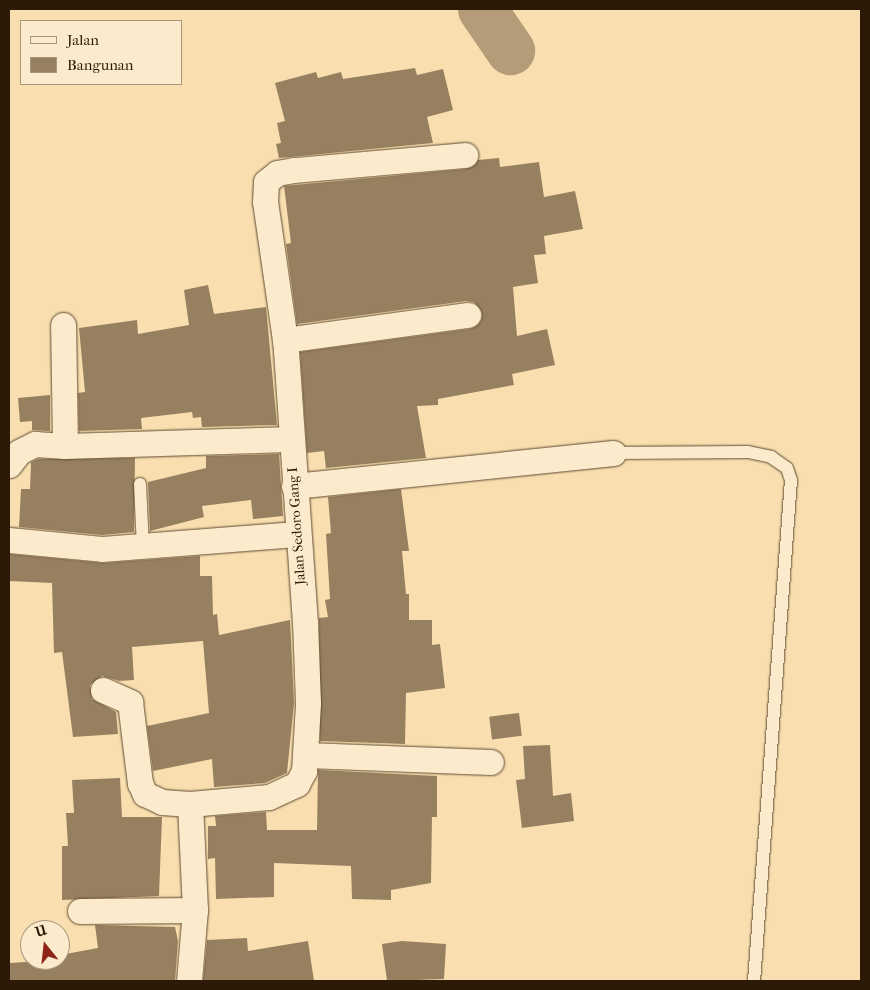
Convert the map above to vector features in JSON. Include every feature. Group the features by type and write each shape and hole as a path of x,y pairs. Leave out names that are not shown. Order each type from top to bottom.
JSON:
{"street":[{"name":"Jalan Sedoro Gang I","path":"103,690 130,702 140,783 144,794 162,802 190,804 269,797 286,791 301,778 306,755 308,703 284,340 264,202 266,182 272,175 465,155"},
{"path":"284,340 468,315"},
{"path":"63,325 65,446"},
{"path":"9,465 19,452 35,444 65,446 290,439"},
{"path":"294,486 614,453"},
{"path":"9,540 102,549 143,548 296,534"},
{"path":"306,755 491,762"},
{"path":"189,981 195,910 190,804"},
{"path":"80,911 195,910"}],"lane":[{"path":"614,453 748,452 771,457 787,468 791,480 754,981"},
{"path":"140,484 143,548"}],"building":[{"path":"415,68 417,75 443,69 453,110 427,117 433,143 279,158 276,144 281,143 277,123 285,121 275,83 316,72 318,78 341,72 343,79"},
{"path":"499,158 500,167 539,162 544,197 575,191 583,229 544,236 546,254 534,255 538,283 513,287 517,336 547,329 555,365 512,374 514,385 438,399 438,405 417,406 426,458 326,468 324,451 307,453 300,352 470,329 481,321 482,313 474,302 466,301 297,324 286,244 291,243 284,186 466,169 478,160"},
{"path":"208,285 214,314 266,307 277,425 202,427 201,417 193,418 192,412 141,418 142,429 79,431 78,393 85,392 79,328 137,320 138,334 189,325 184,290"},
{"path":"50,395 50,431 32,430 32,421 20,422 18,398"},
{"path":"279,454 283,516 253,519 251,500 202,506 204,517 150,531 148,482 206,468 206,456"},
{"path":"135,458 134,532 102,535 19,527 21,489 30,489 31,462 38,459"},
{"path":"401,489 409,551 402,551 406,594 409,594 409,620 432,620 432,645 440,644 445,688 406,693 405,744 320,741 319,618 328,617 325,600 330,599 326,534 331,533 328,497"},
{"path":"9,554 103,563 200,556 200,576 212,576 213,615 217,614 219,635 290,620 294,703 287,773 265,783 214,787 212,759 153,771 147,726 209,713 203,641 132,647 134,680 119,681 102,676 90,685 92,699 116,712 118,734 73,737 62,652 54,653 52,583 9,581"},
{"path":"519,713 522,736 492,739 489,717"},
{"path":"550,745 553,796 571,793 574,821 522,828 516,780 525,779 523,746"},
{"path":"318,770 437,776 437,817 432,817 431,883 391,890 391,900 352,899 351,866 274,863 274,897 216,899 215,858 208,859 208,826 216,826 215,816 266,812 267,830 317,830"},
{"path":"120,778 122,817 162,817 159,896 62,900 62,846 68,846 66,813 74,813 72,780"},
{"path":"95,925 175,927 178,941 175,981 9,981 9,963 20,962 20,970 70,970 70,953 98,948"},
{"path":"247,938 248,951 308,941 314,981 203,981 207,940"},
{"path":"402,941 446,944 444,979 387,981 382,944"}],"waterway":[{"path":"482,9 510,50"}]}
